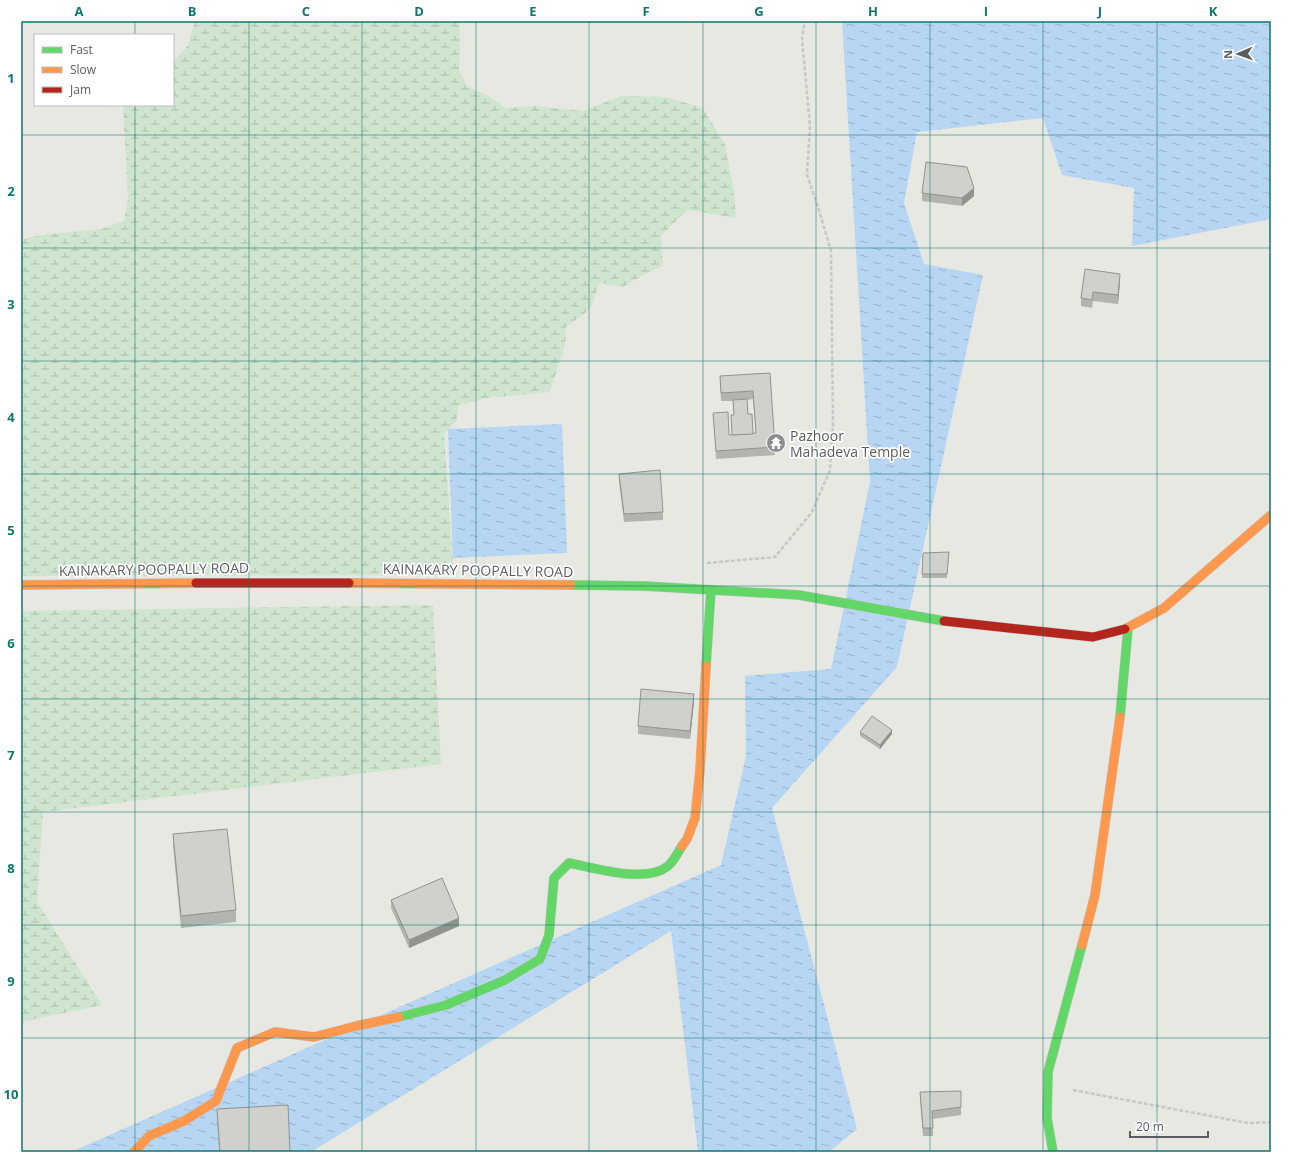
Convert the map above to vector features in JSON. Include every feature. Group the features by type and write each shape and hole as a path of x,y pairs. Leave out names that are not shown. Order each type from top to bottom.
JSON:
{"street":[{"name":"KAINAKARY POOPALLY ROAD","path":"21,585 289,582 644,586 799,595 932,620 1092,637 1128,628 1164,608 1271,515"},
{"path":"134,1152 149,1136 184,1121 216,1101 237,1048 275,1032 314,1037 356,1026 414,1014 446,1005 505,980 540,959 549,935 554,878 569,863 633,875 651,874 668,866 687,839 695,818 700,770 712,590"},
{"path":"1053,1152 1047,1118 1048,1072 1095,895 1122,699 1128,628"}],"path":[{"path":"700,564 775,557 812,512 830,470 833,425 831,252 807,175 810,126 802,38 805,21"},
{"path":"1048,1085 1248,1123 1271,1122"}],"green space":[{"path":"195,21 459,21 459,70 468,87 487,95 506,108 536,106 583,111 621,96 666,97 703,108 725,144 734,192 736,218 687,210 661,236 663,266 647,273 623,287 600,283 590,309 566,327 565,346 550,392 486,398 458,406 457,420 444,434 454,575 21,576 21,239 48,234 101,229 124,221 128,198 123,106 174,106 174,61 188,45"},
{"path":"433,605 441,764 43,812 37,902 102,1005 21,1022 21,611"}],"water":[{"path":"842,21 1271,21 1271,219 1132,246 1134,188 1062,175 1043,118 917,132 904,203 924,264 983,275 897,667 772,808 857,1129 829,1152 698,1152 671,931 311,1152 71,1152 721,865 746,756 745,676 831,669 870,482"},
{"path":"562,424 567,553 453,558 448,429"}],"building":[{"path":"926,162 967,167 974,188 962,198 922,193"},
{"path":"1085,269 1120,274 1118,295 1093,292 1092,300 1081,298"},
{"path":"770,373 775,447 716,451 713,413 728,412 729,435 756,433 753,391 721,393 720,376"},
{"path":"747,399 748,414 752,414 753,434 732,435 731,415 734,415 733,400"},
{"path":"660,470 663,512 624,514 619,474"},
{"path":"949,552 947,574 922,574 923,553"},
{"path":"641,689 694,694 690,731 638,726"},
{"path":"872,716 892,730 880,745 860,732"},
{"path":"227,829 236,910 181,916 173,834"},
{"path":"442,878 459,918 409,940 391,900"},
{"path":"961,1091 961,1107 932,1111 933,1128 923,1128 920,1092"},
{"path":"288,1105 290,1152 220,1152 217,1109"}],"traffic: fast":[{"path":"571,585 644,586 799,595 944,621"},
{"path":"706,666 711,590"},
{"path":"1120,717 1128,628"},
{"path":"399,1017 446,1005 505,980 540,959 549,935 554,878 569,863 620,873 647,874 668,866 682,846"},
{"path":"1053,1152 1047,1118 1048,1072 1082,945"}],"traffic: slow":[{"path":"1125,629 1164,608 1271,515"},
{"path":"21,585 196,583"},
{"path":"349,583 571,585"},
{"path":"682,846 687,839 695,818 700,770 706,666"},
{"path":"1082,945 1095,895 1120,717"},
{"path":"134,1152 149,1136 184,1121 216,1101 237,1048 275,1032 314,1037 399,1017"}],"traffic: jam":[{"path":"196,583 349,583"},
{"path":"944,621 1093,637 1125,629"}],"place":[{"name":"Pazhoor Mahadeva Temple","path":"776,443"}]}
